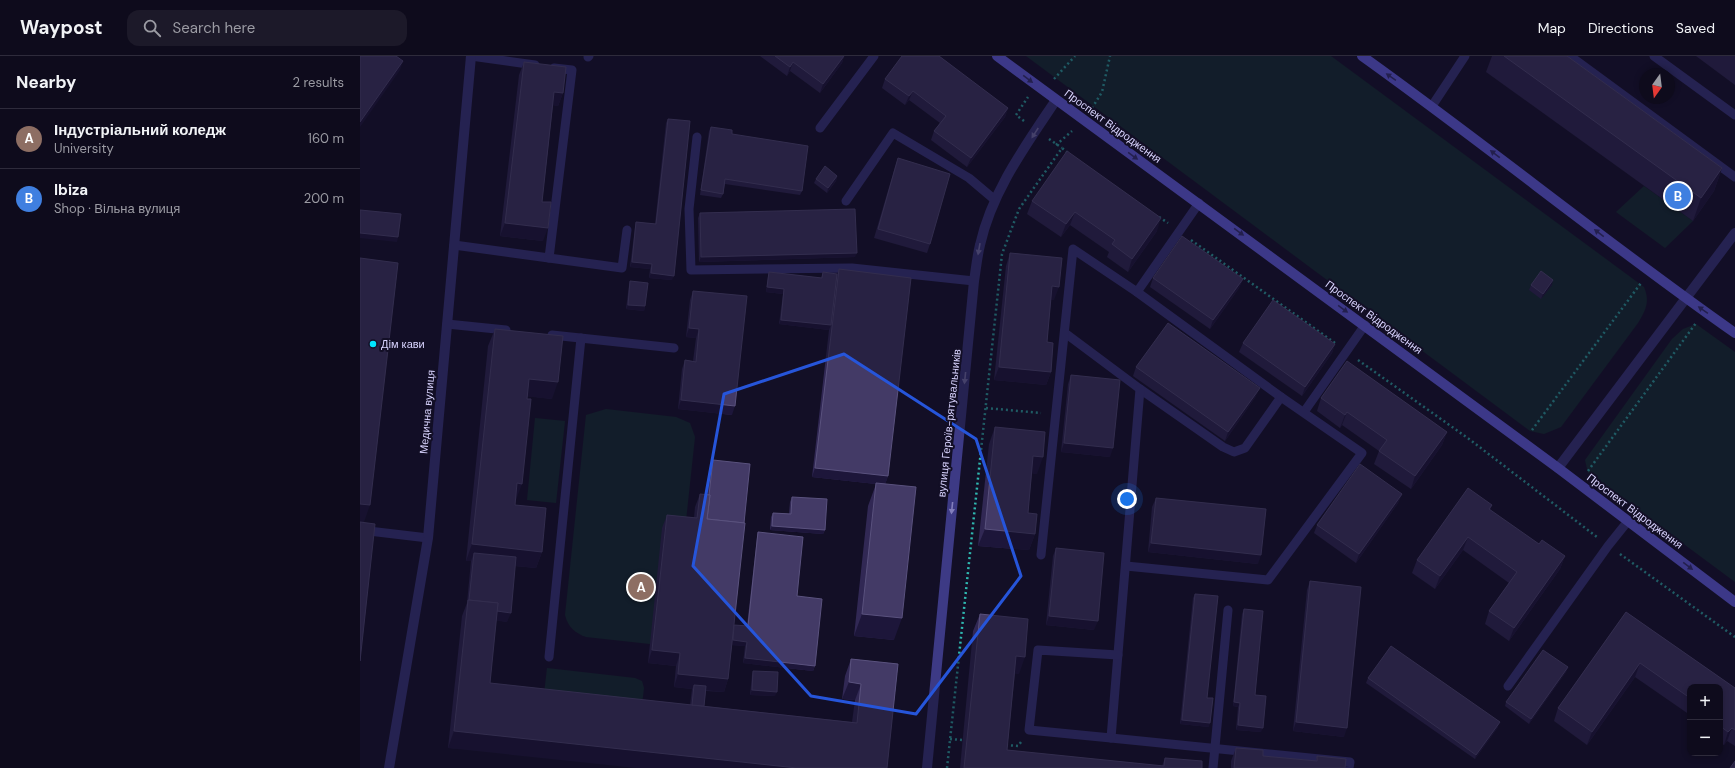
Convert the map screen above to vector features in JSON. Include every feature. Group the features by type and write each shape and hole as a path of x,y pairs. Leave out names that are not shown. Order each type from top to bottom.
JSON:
{"main road":[{"name":"Проспект Відродження","path":"997,56 1579,483 1735,602"},
{"path":"1362,56 1432,106 1685,298 1735,333"}],"street":[{"name":"Медична вулиця","path":"389,768 428,538 471,56"},
{"name":"вулиця Героїв-рятувальників","path":"927,768 974,281 980,244 995,200 1011,168 1056,100"},
{"path":"1558,468 1735,233"}],"lane":[{"path":"471,56 572,70 549,258"},
{"path":"820,128 874,56"},
{"path":"1432,106 1465,56"},
{"path":"1570,56 1735,177"},
{"path":"1654,56 1735,115"},
{"path":"846,201 893,133 969,178 995,200"},
{"path":"697,136 689,209 691,270 852,268 974,281"},
{"path":"1138,292 1199,203"},
{"path":"454,245 622,268 627,230"},
{"path":"1041,554 1073,249 1138,292 1362,453 1268,580 1126,566"},
{"path":"447,324 513,331"},
{"path":"1304,412 1365,325"},
{"path":"1064,333 1140,389 1223,447 1234,452 1245,448 1281,396"},
{"path":"543,334 674,348"},
{"path":"549,657 581,338"},
{"path":"1111,738 1140,389"},
{"path":"1508,686 1608,546 1628,521"},
{"path":"360,530 428,538"},
{"path":"1214,768 1228,610"},
{"path":"1118,655 1038,650 1029,730 1350,762 1349,768"}],"path":[{"path":"947,768 1002,254 1019,209 1062,148 1074,157"},
{"path":"1155,214 1469,439 1608,546 1735,637"},
{"path":"1523,442 1650,271"},
{"path":"1579,483 1705,311"},
{"path":"986,408 1056,415"},
{"path":"950,739 962,740"}],"highlighted area":[{"path":"844,354 976,439 1021,576 916,714 811,696 693,566 724,394"}],"green space":[{"path":"1026,56 1331,56 1644,287 1647,297 1645,309 1638,323 1561,427 1544,434 1530,431"},
{"path":"1644,186 1693,221 1665,248 1616,212"},
{"path":"1696,324 1735,352 1735,582 1588,473 1585,460 1672,339 1683,329"},
{"path":"606,409 676,417 690,423 695,437 685,530 650,644 586,637 578,634 572,629 565,615 586,415"},
{"path":"535,418 565,421 556,503 527,500"},
{"path":"547,668 635,678 642,681 644,688 642,705 544,694"}],"building":[{"path":"360,56 396,56 403,61 360,122"},
{"path":"775,56 844,56 823,84 793,62 790,67"},
{"path":"902,56 939,56 1008,108 971,158 934,131 946,116 913,91 909,96 885,79"},
{"path":"1504,56 1567,56 1722,168 1701,198"},
{"path":"524,62 566,67 563,93 554,92 542,202 551,202 548,228 505,223"},
{"path":"668,119 690,121 674,276 651,273 652,264 632,262 636,222 656,224"},
{"path":"711,127 732,130 732,134 808,146 802,191 725,179 723,194 701,190"},
{"path":"1067,151 1161,218 1132,259 1112,244 1115,240 1075,212 1066,224 1032,201"},
{"path":"898,158 950,174 930,244 878,229"},
{"path":"825,166 837,176 828,188 816,179"},
{"path":"855,209 857,253 701,257 700,213"},
{"path":"360,210 401,214 398,237 360,233"},
{"path":"1182,236 1243,279 1213,320 1153,278"},
{"path":"1010,253 1062,258 1059,287 1052,286 1047,342 1053,343 1051,372 999,367"},
{"path":"360,258 398,263 370,505 360,504"},
{"path":"839,269 911,278 888,476 815,468"},
{"path":"1541,271 1553,280 1543,294 1531,285"},
{"path":"769,272 822,278 823,272 837,274 831,325 781,320 784,289 767,287"},
{"path":"630,281 648,283 645,306 628,305"},
{"path":"693,291 747,296 735,406 681,400 685,360 696,362 699,329 689,328"},
{"path":"1273,300 1335,344 1305,387 1243,343"},
{"path":"1168,323 1260,388 1228,432 1136,367"},
{"path":"495,329 563,336 558,382 529,379 527,399 531,399 522,484 517,483 515,505 546,508 542,552 472,544"},
{"path":"1347,361 1447,432 1415,476 1379,451 1387,440 1347,412 1345,415 1321,398"},
{"path":"1071,375 1120,380 1113,448 1064,443"},
{"path":"995,427 1045,432 1043,457 1033,456 1028,513 1037,514 1035,534 985,529"},
{"path":"713,460 750,464 744,523 707,519"},
{"path":"1360,464 1402,494 1359,554 1317,525"},
{"path":"876,483 916,487 902,618 862,614"},
{"path":"1468,488 1492,505 1489,509 1539,544 1542,540 1565,556 1514,628 1489,611 1517,572 1468,537 1440,576 1417,560"},
{"path":"700,494 710,495 707,519 745,523 728,679 678,674 680,653 652,650 667,515 697,518"},
{"path":"792,497 827,499 825,530 772,526 773,513 791,514"},
{"path":"1156,498 1266,509 1261,555 1151,543"},
{"path":"360,522 375,524 360,661"},
{"path":"758,532 803,537 797,596 822,599 815,666 745,658 747,642 733,640 734,625 748,626"},
{"path":"1056,548 1104,553 1098,621 1049,616"},
{"path":"474,553 516,557 511,613 497,611 498,603 469,600"},
{"path":"1310,581 1361,587 1347,728 1296,722"},
{"path":"1195,594 1218,596 1207,698 1213,698 1210,723 1182,720"},
{"path":"468,600 498,603 490,683 857,723 861,684 849,682 851,659 898,664 887,768 797,768 454,731"},
{"path":"1244,609 1263,611 1255,695 1266,696 1263,728 1238,725 1240,703 1234,702"},
{"path":"1626,612 1735,688 1735,730 1732,728 1728,732 1723,728 1723,684 1687,684 1687,696 1640,663 1592,732 1558,708"},
{"path":"980,614 1028,619 1025,657 1016,656 1007,750 1164,766 1165,758 1202,761 1202,768 964,768"},
{"path":"1391,646 1500,722 1476,755 1368,678"},
{"path":"1543,650 1568,667 1531,719 1506,702"},
{"path":"753,671 778,672 777,692 752,690"},
{"path":"694,685 706,686 704,706 692,705"},
{"path":"1236,748 1263,750 1263,756 1317,761 1317,756 1346,759 1345,768 1234,768"},
{"path":"1735,761 1735,768 1730,768"}],"place":[{"name":"Ibiza","path":"1678,196"},
{"name":"Дiм кави","path":"373,344"},
{"name":"Індустріальний коледж","path":"641,587"}]}
